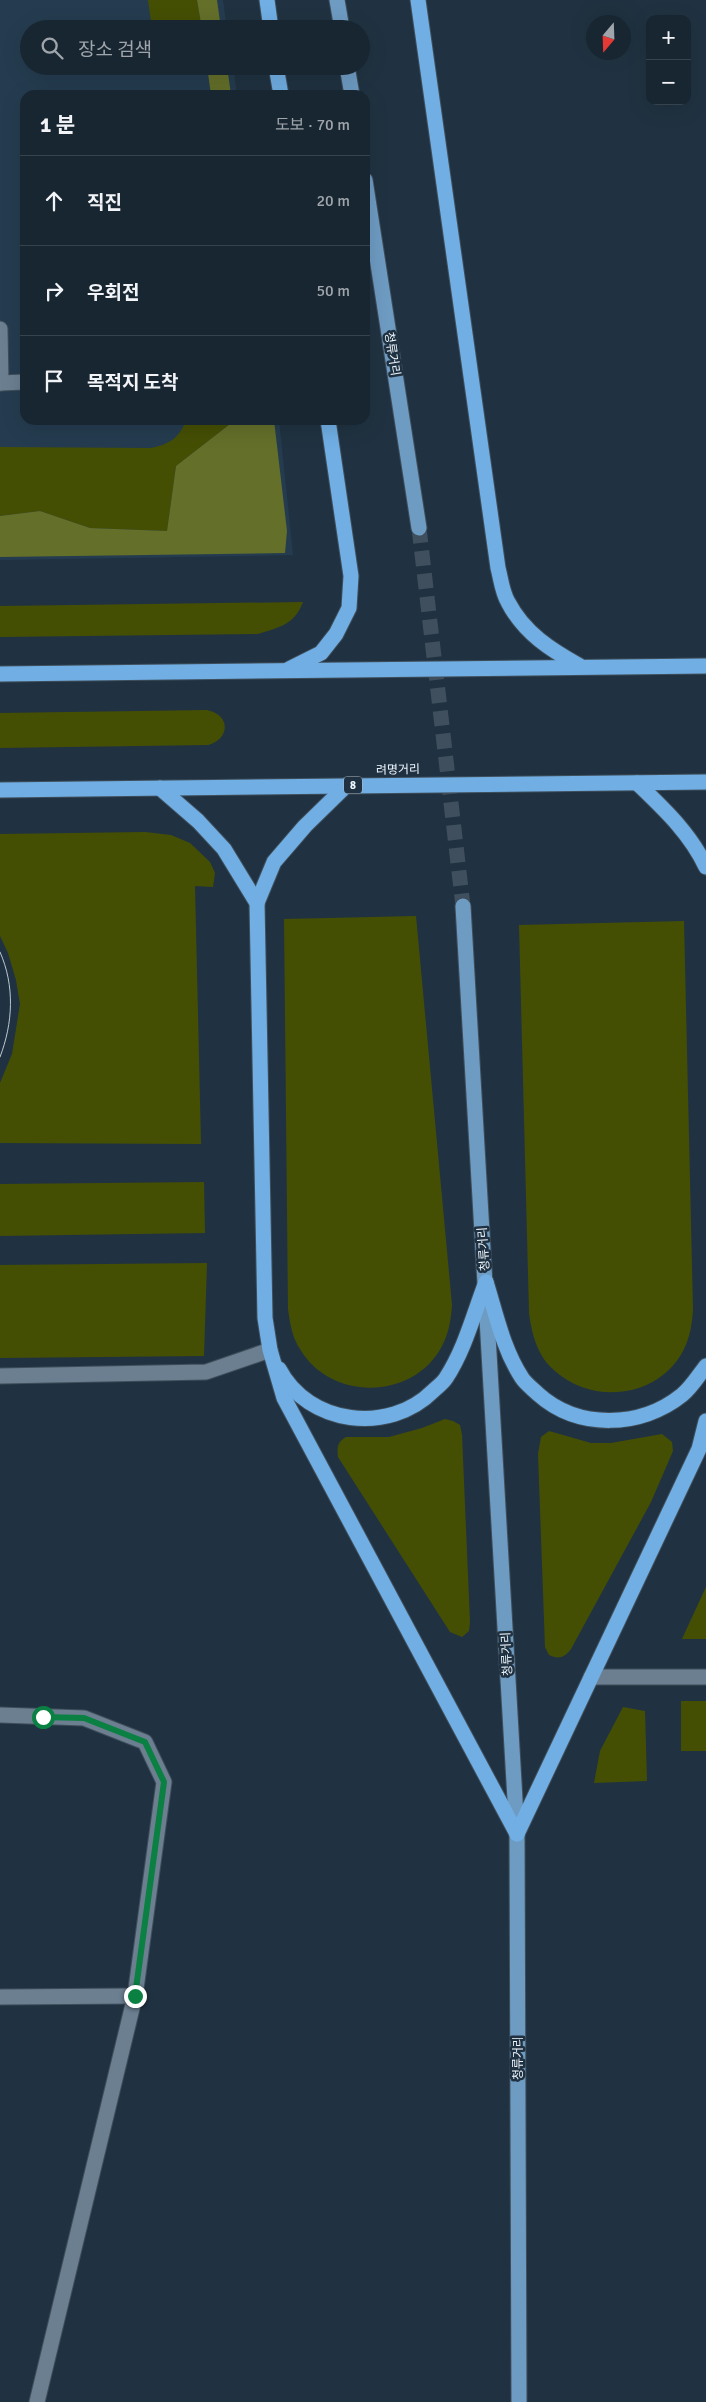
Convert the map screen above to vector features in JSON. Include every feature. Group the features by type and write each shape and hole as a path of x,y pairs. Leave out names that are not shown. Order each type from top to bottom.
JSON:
{"highway":[{"path":"267,0 270,20"},
{"path":"418,0 498,568 507,600 522,625 550,649 580,666"},
{"path":"278,75 280,90"},
{"path":"286,670 321,653 336,634 349,608 351,576 329,425"},
{"path":"0,674 706,666"},
{"name":"려명거리","path":"0,790 706,782"},
{"path":"637,783 672,817 697,848 706,868"},
{"path":"348,785 305,826 274,862 257,904 266,1318 270,1350 284,1398 295,1421 517,1834"},
{"path":"160,788 198,822 224,849 257,904"},
{"path":"270,1350 284,1378 306,1400 333,1415 364,1420 396,1415 424,1401 446,1379 486,1282"},
{"path":"486,1282 507,1349 523,1380 548,1403 580,1418 614,1422 651,1414 683,1395 706,1366"},
{"path":"517,1834 699,1449 706,1421"}],"main road":[{"path":"337,0 340,20"},
{"path":"349,75 351,90"},
{"name":"청류거리","path":"370,212 419,528"},
{"name":"청류거리","path":"463,906 517,1834 519,2402"}],"street":[{"path":"0,329 1,383 20,382"},
{"path":"0,1376 206,1372 270,1350"},
{"path":"591,1677 706,1678"},
{"path":"0,1715 84,1718 145,1742 164,1782 135,1996 37,2402"},
{"path":"0,1997 135,1996"}],"shaded area":[{"path":"0,0 223,0 226,20 20,20 20,75 234,75 236,90 20,90 20,425 280,425 293,555 0,560"}],"green space":[{"path":"148,0 197,0 200,20 151,20"},
{"path":"197,0 217,0 220,20 200,20"},
{"path":"208,75 228,75 230,90 210,90"},
{"path":"229,425 176,466 167,531 90,528 40,511 0,516 0,447 150,448 168,443 177,436 183,426"},
{"path":"229,425 275,425 287,531 285,553 0,557 0,516 40,511 90,528 167,531 176,466"},
{"path":"303,602 291,620 280,627 258,634 0,637 0,606"},
{"path":"207,710 220,717 225,727 224,733 220,738 208,745 0,748 0,713"},
{"path":"145,832 171,835 190,843 210,862 215,873 213,887 195,886 201,1144 0,1143 0,1083 12,1054 20,1004 16,980 8,953 0,936 0,834"},
{"path":"416,916 452,1305 451,1315 448,1331 442,1346 429,1364 412,1377 393,1385 372,1388 351,1386 331,1378 314,1366 300,1349 295,1340 288,1309 284,919"},
{"path":"684,921 693,1310 690,1331 683,1351 672,1367 658,1379 642,1387 624,1391 606,1392 588,1389 570,1382 555,1371 544,1359 536,1344 529,1313 519,925"},
{"path":"204,1182 205,1233 0,1236 0,1184"},
{"path":"207,1263 204,1356 0,1358 0,1265"},
{"path":"445,1419 460,1425 462,1435 470,1622 469,1631 462,1637 450,1632 338,1457 339,1443 346,1437 389,1437 422,1428"},
{"path":"549,1431 591,1443 611,1443 662,1434 672,1442 673,1451 651,1502 571,1649 564,1656 559,1657 549,1655 545,1647 538,1454 541,1437"},
{"path":"706,1587 706,1639 682,1639"},
{"path":"681,1701 706,1701 706,1751 681,1751"},
{"path":"623,1707 645,1711 647,1781 594,1783 600,1751"}],"tunnel":[{"path":"419,528 463,906"}],"tram line":[{"path":"0,952 5,965 10,991 10,1018 0,1057"}],"route":[{"path":"43,1717 84,1718 145,1742 164,1782 135,1996"}]}
